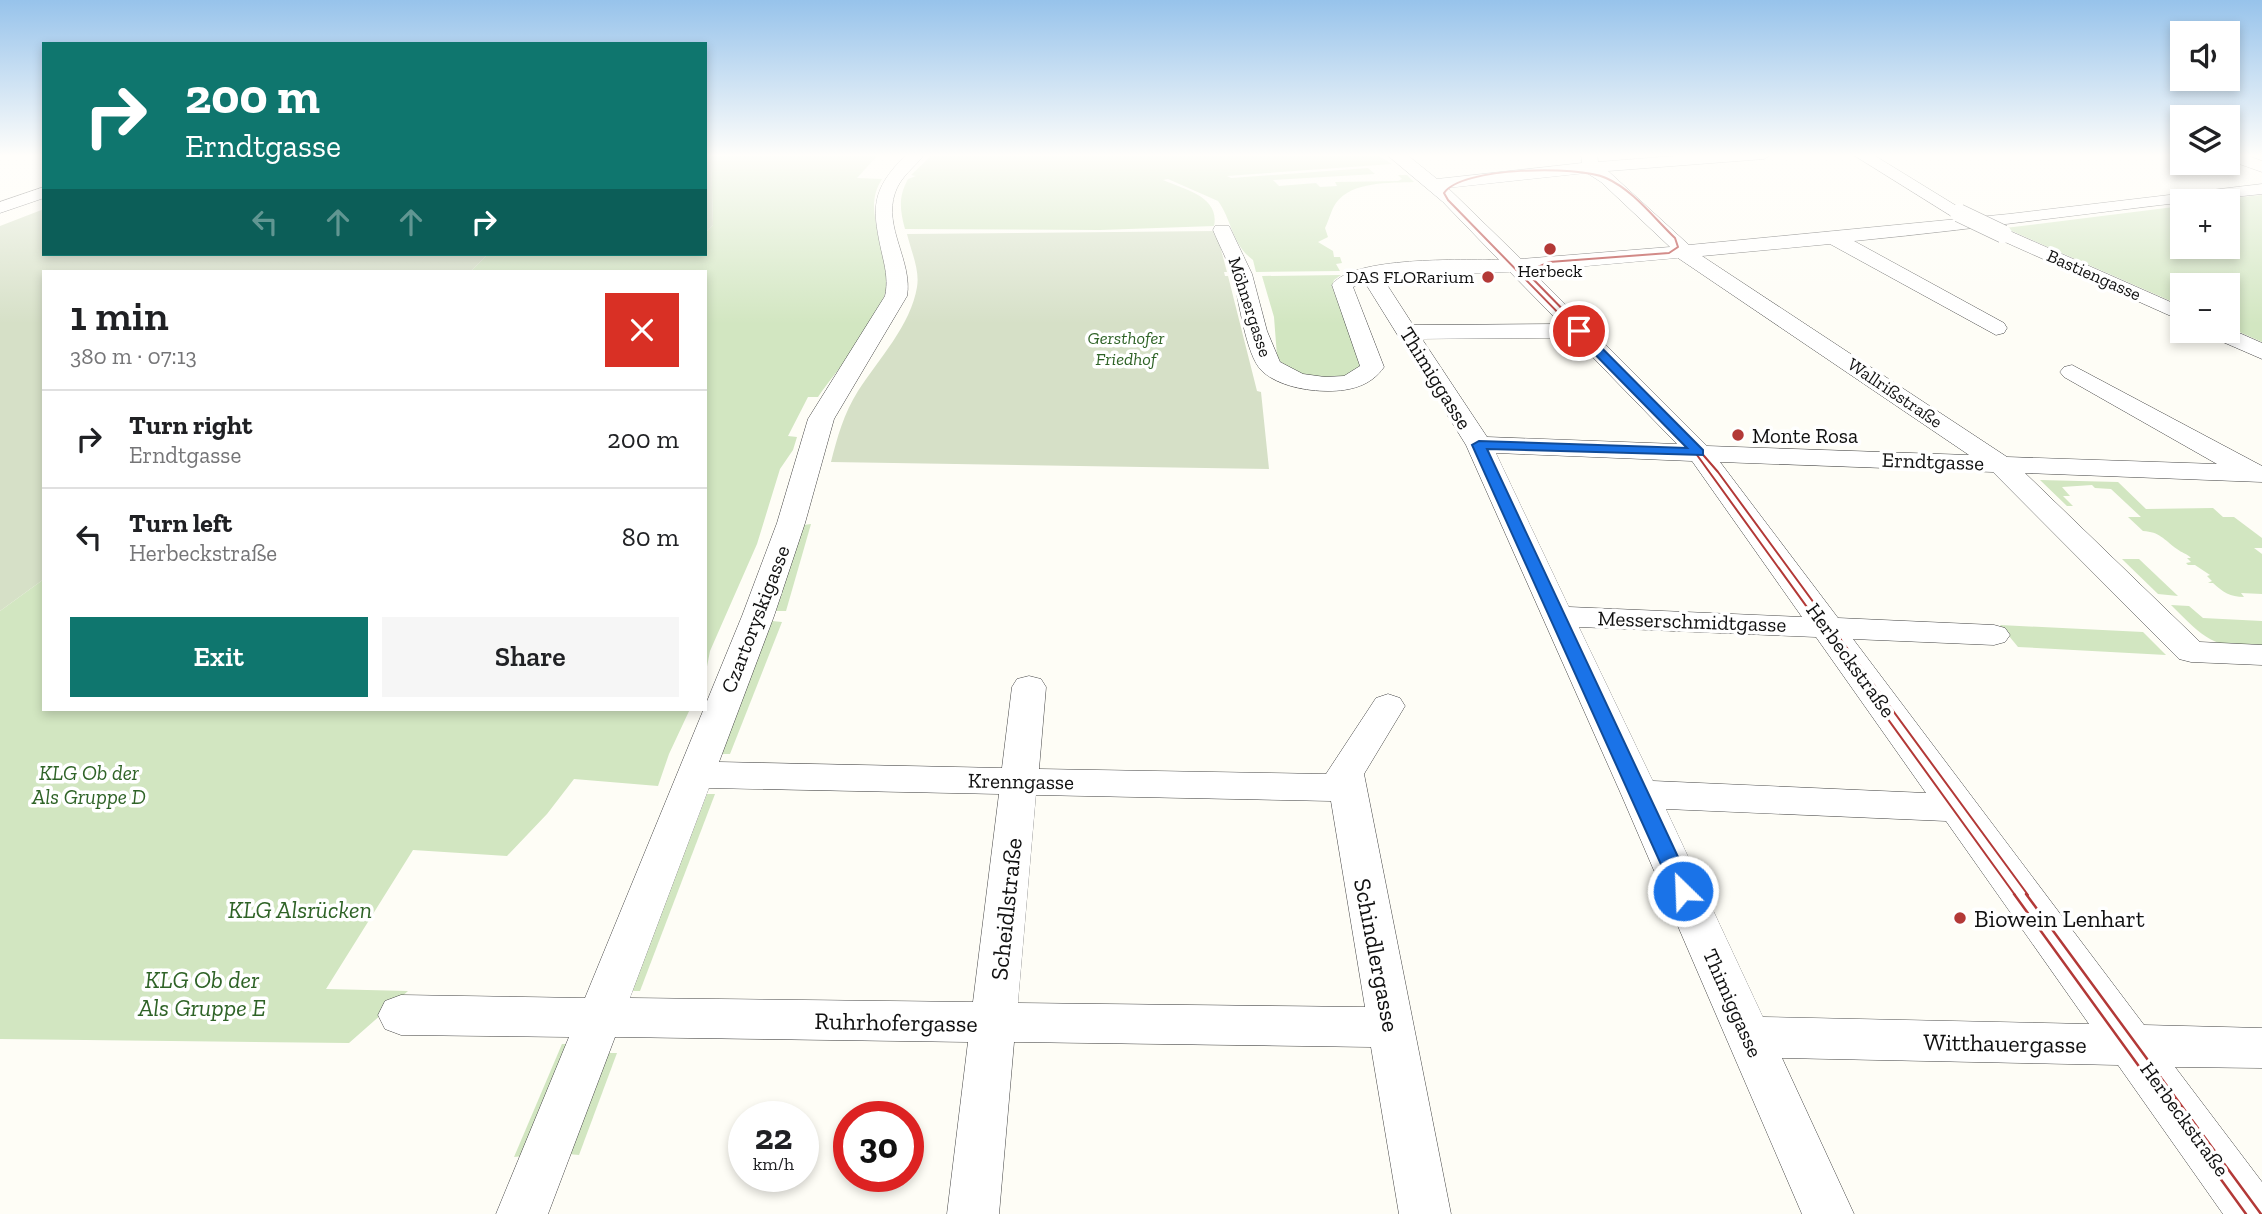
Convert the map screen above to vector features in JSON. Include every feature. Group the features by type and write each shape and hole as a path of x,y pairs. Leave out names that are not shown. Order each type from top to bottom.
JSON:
{"street":[{"name":"Czartoryskigasse","path":"522,1214 786,540 821,419 896,296 900,281 883,211"},
{"name":"Herbeckstraße","path":"1462,211 1699,452 2254,1214"},
{"name":"Wallrißstraße","path":"1642,211 1677,242 1683,252 2000,464 2191,652 2262,655"},
{"name":"Bastiengasse","path":"1955,211 2170,310"},
{"path":"1368,272 1380,269 1517,266 1683,252 2083,211"},
{"name":"Möhnergasse","path":"1222,230 1242,274 1256,331 1266,358 1270,366 1294,379 1326,384 1356,380 1370,372 1372,362 1342,285 1349,279 1368,272"},
{"path":"1832,237 1996,328"},
{"name":"Thimiggasse","path":"1368,272 1479,445 1640,794 1828,1214"},
{"path":"1407,331 1579,331"},
{"path":"2240,342 2262,352"},
{"path":"2072,372 2257,473"},
{"name":"Erndtgasse","path":"1479,445 2257,473"},
{"name":"Messerschmidtgasse","path":"1558,616 1994,635"},
{"name":"Scheidlstraße","path":"973,1214 1029,687"},
{"name":"Schindlergasse","path":"1388,706 1345,774 1346,788 1425,1214"},
{"name":"Krenngasse","path":"695,775 1346,788"},
{"path":"1640,794 1959,808"},
{"name":"Ruhrhofergasse","path":"401,1014 993,1024 1391,1027"},
{"name":"Witthauergasse","path":"1748,1037 2262,1048"}],"green space":[{"path":"42,211 42,256 486,256 472,270 42,270 42,580 0,611 0,226"},
{"path":"707,211 713,211 713,225 707,231"},
{"path":"713,211 874,211 885,256 887,283 884,298 869,328 818,397 808,397 788,436 797,437 793,450 780,469 757,544 710,651 707,667 707,270 472,270 486,256 707,256 707,231 713,225"},
{"path":"902,211 1213,211 1214,226 1100,230 905,229"},
{"path":"1224,211 1332,211 1325,228 1328,237 1318,242 1333,251 1334,257 1340,257 1342,263 1336,264 1340,271 1256,272 1253,260 1236,240"},
{"path":"2145,211 2170,211 2170,259 2240,259 2240,211 2262,211 2262,342 2240,332 2240,273 2170,273 2170,301 2005,228"},
{"name":"Gersthofer Friedhof","path":"1216,231 1227,272 1224,272 1225,276 1228,276 1257,391 1261,392 1269,469 831,462 853,399 893,342 914,301 917,274 907,234"},
{"path":"1341,275 1334,280 1332,287 1366,365 1341,379 1299,374 1281,362 1277,356 1274,317 1262,276"},
{"path":"2040,480 2118,482 2146,509 2213,508 2223,517 2234,517 2262,538 2262,548 2254,548 2262,554 2262,594 2241,593 2244,597 2235,596 2213,583 2208,583 2212,581 2207,576 2210,575 2195,565 2186,563 2191,562 2187,558 2191,558 2189,556 2158,534 2143,531 2128,517 2141,517 2111,489 2095,488 2092,485 2062,487 2070,496 2063,496 2073,506 2067,506"},
{"path":"811,524 786,611 776,611 803,525"},
{"path":"2122,559 2139,559 2178,596 2158,594"},
{"path":"42,580 42,711 689,711 658,786 574,779 547,814 507,856 413,850 326,989 408,991 349,1043 0,1039 0,611"},
{"path":"2171,605 2189,606 2203,618 2262,621 2262,650 2245,649 2210,639"},
{"path":"772,621 782,622 730,754 721,754"},
{"path":"2000,625 2143,632 2166,655 2018,647"},
{"path":"707,794 715,794 640,991 631,991"},
{"path":"562,1044 570,1044 524,1156 514,1157"},
{"path":"607,1053 617,1053 579,1155 568,1154"}],"tram line":[{"path":"1458,211 1697,455 2015,895"},
{"path":"1648,211 1675,238 1678,247 1669,253 1549,262 1536,268 1531,277 1685,434 1718,472 2028,895"},
{"path":"2014,894 2246,1214"},
{"path":"2026,894 2261,1214"}],"place":[{"name":"Herbeck","path":"1550,249"},
{"name":"DAS FLORarium","path":"1488,277"},
{"name":"Monte Rosa","path":"1738,435"},
{"name":"Biowein Lenhart","path":"1960,918"}],"route":[{"path":"1579,331 1699,452 1479,445 1683,891"}],"park label":[{"name":"KLG Ob der Als Gruppe D","path":"89,784"},
{"name":"KLG Alsrücken","path":"300,909"},
{"name":"KLG Ob der Als Gruppe E","path":"202,993"}]}
